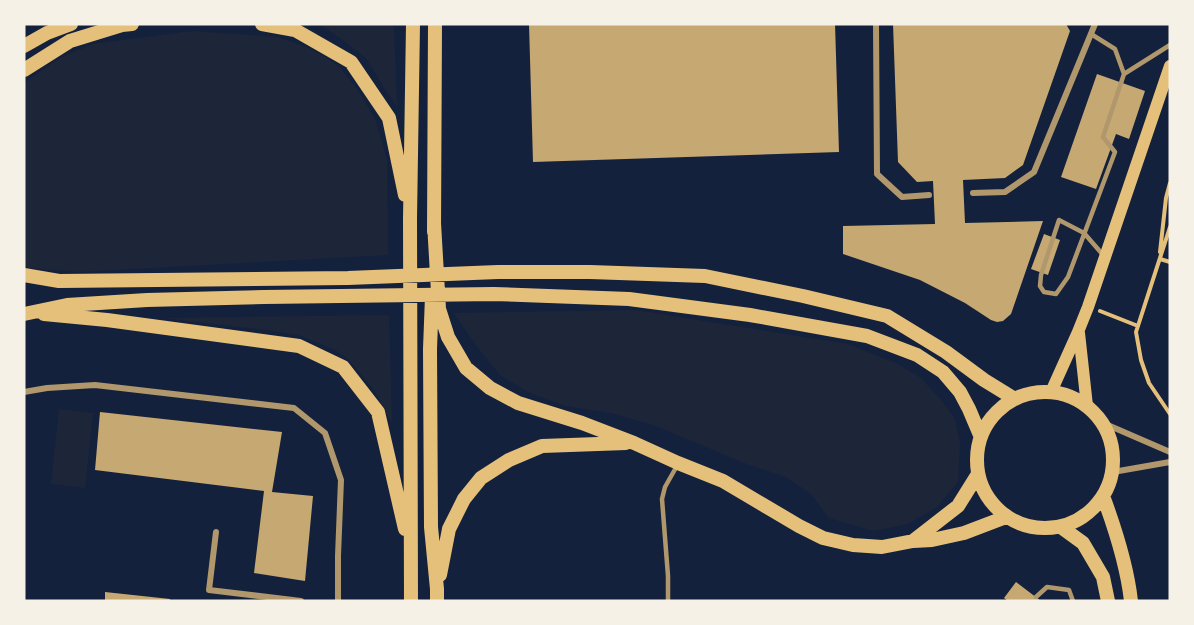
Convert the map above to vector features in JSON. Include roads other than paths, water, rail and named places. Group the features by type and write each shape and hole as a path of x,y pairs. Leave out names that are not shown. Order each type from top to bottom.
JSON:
{"main road":[{"path":"24,46 47,33 71,24"},
{"path":"24,70 70,41 132,24"},
{"path":"262,24 295,30 351,62 389,118 410,219"},
{"path":"411,601 410,219 413,24"},
{"path":"435,24 434,223 430,349 431,527 437,595"},
{"path":"1051,392 1088,307 1170,66"},
{"path":"434,223 439,309 448,337 466,368 490,388 518,403 634,442 723,481 823,538 853,545 882,547 964,533 1006,517"},
{"path":"24,275 59,281 348,278 498,272 705,276 886,316 946,352 1015,399"},
{"path":"27,313 67,305 147,300 494,294 629,299 750,315 867,336 916,355 943,372 960,392 980,435"},
{"path":"27,313 129,323 299,346 343,367 378,412 410,551"},
{"path":"1078,332 1087,406"},
{"path":"1051,392 1080,401 1103,423 1114,455 1113,472 1103,496 1092,510 1061,527 1042,528 1023,525 1006,517 994,505 984,491 978,474 977,458 980,435 1004,406 1032,393 1051,392"},
{"path":"437,595 449,529 464,499 481,478 509,460 542,446 634,442"},
{"path":"913,541 957,506 978,474"},
{"path":"1103,496 1126,569 1131,601"},
{"path":"1061,527 1083,543 1103,578 1108,601"}],"street":[{"path":"876,24 877,174 902,197 929,195"},
{"path":"973,193 1005,192 1034,172 1095,24"},
{"path":"24,392 95,385 294,408 325,433 341,480 338,601"},
{"path":"1103,423 1170,452"},
{"path":"1113,472 1170,462"},
{"path":"216,532 209,590 301,601"}],"lane":[{"path":"1091,34 1115,49 1124,74 1103,137 1115,152 1084,233 1068,277 1056,294 1044,292 1040,286 1041,275 1059,220 1084,233 1104,258"},
{"path":"1124,74 1170,45"},
{"path":"668,601 662,499 665,487 678,463"},
{"path":"1036,597 1047,587 1069,590 1072,601"}]}
